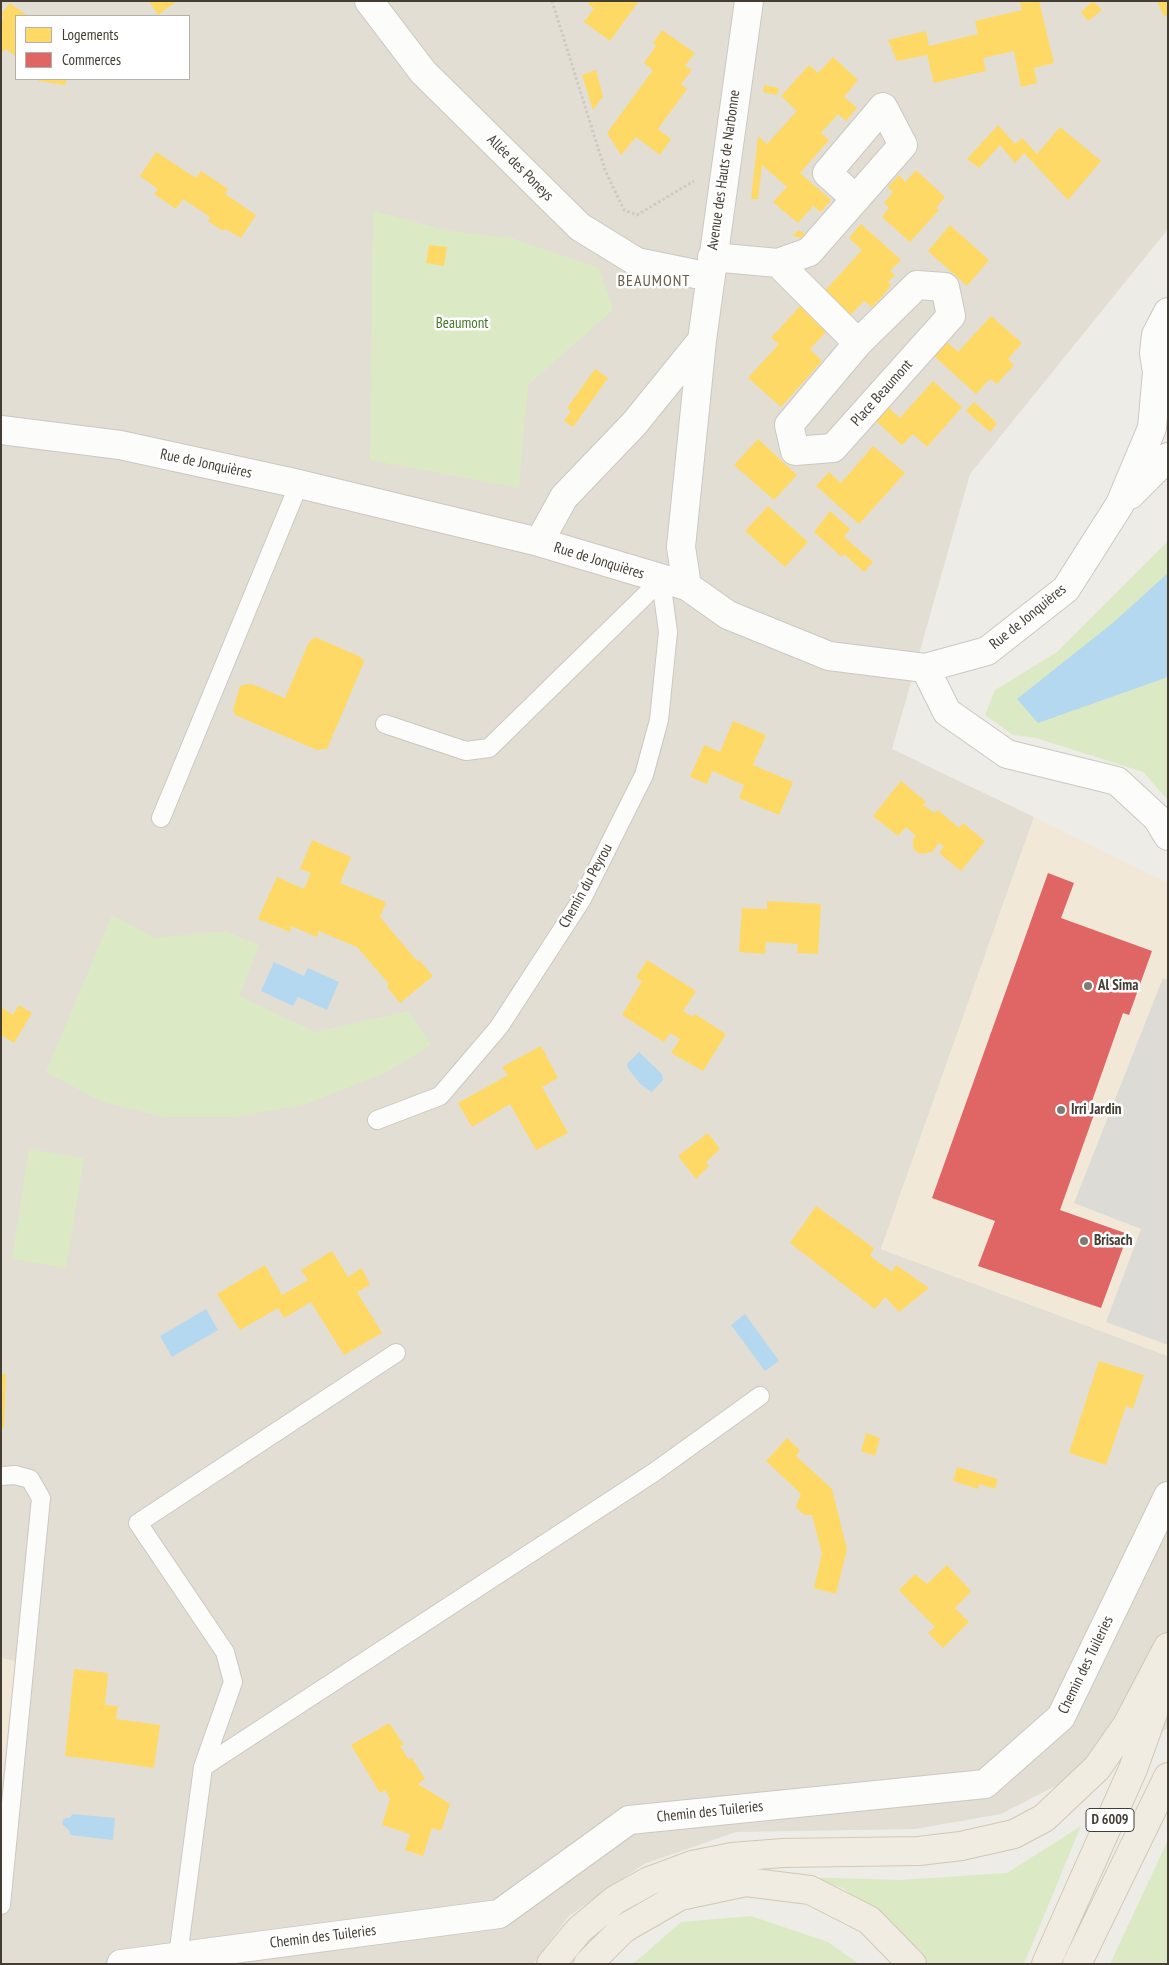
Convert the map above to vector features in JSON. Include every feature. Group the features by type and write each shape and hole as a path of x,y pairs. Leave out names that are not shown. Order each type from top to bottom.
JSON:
{"main road":[{"path":"552,1964 579,1930 616,1900 649,1881 692,1865 732,1856 783,1853 919,1851 961,1846 1014,1834 1044,1818 1096,1768 1127,1725 1168,1647"},
{"name":"D 6009","path":"1046,1964 1133,1769 1168,1673"},
{"name":"D 6009","path":"1077,1964 1168,1777"},
{"path":"588,1964 622,1928 680,1896 746,1882 810,1890 869,1920 912,1964"}],"street":[{"name":"Allée des Poneys","path":"369,1 423,72 580,227 637,262 711,267 778,263"},
{"name":"Avenue des Hauts de Narbonne","path":"674,583 681,547 711,267 749,1"},
{"path":"856,199 809,252 778,263 858,343"},
{"name":"Place Beaumont","path":"916,285 945,287 951,316 833,448 795,451 789,424 858,343 916,285"},
{"name":"Rue de Jonquières","path":"1,430 120,445 299,484 539,542 674,583 728,615 829,656 925,668 987,651 1066,589 1120,504 1152,428 1162,383 1154,353 1156,335 1168,312"},
{"path":"539,542 564,497 634,424 702,340"},
{"name":"Rue de Jonquières","path":"1120,504 1168,457"},
{"path":"925,668 947,712 1007,754 1117,781 1157,818 1168,836"},
{"name":"Chemin des Tuileries","path":"121,1964 499,1914 629,1820 985,1784 1061,1717 1168,1496"}],"lane":[{"path":"160,818 299,484"},
{"path":"385,724 466,751 489,748 674,583"},
{"name":"Chemin du Peyrou","path":"377,1120 440,1096 500,1027 582,899 644,775 659,720 674,583"},
{"path":"178,1956 203,1767 233,1682 225,1652 138,1523 396,1353"},
{"path":"203,1767 654,1473 760,1396"},
{"path":"1,1476 15,1475 30,1479 41,1498 1,1905"}],"path":[{"path":"552,1 604,170 624,210 637,215 725,162"}],"shaded area":[{"path":"1,1 1168,1 1168,229 970,474 892,749 1034,817 881,1249 1168,1356 1168,1728 1001,1814 915,1829 736,1832 644,1864 569,1916 533,1964 1,1964 1,1793 15,1662 1,1658"},
{"path":"1034,817 1168,883 1168,1356 881,1249"},
{"path":"1163,978 1168,980 1168,1345 1106,1322 1141,1229 1074,1203"},
{"path":"1,1658 15,1661 1,1793"}],"green space":[{"name":"Beaumont","path":"373,211 449,231 511,238 599,268 613,310 528,385 519,488 370,460"},
{"path":"1168,541 1168,800 1143,772 1036,738 1013,735 985,715 995,690 1057,652"},
{"path":"112,915 154,938 225,931 259,945 239,996 315,1032 409,1011 431,1045 385,1073 306,1104 235,1117 164,1117 100,1101 46,1072"},
{"path":"29,1149 84,1158 66,1268 12,1259"},
{"path":"1081,1826 1024,1964 927,1964 921,1951 843,1888 802,1877 900,1880 1007,1873"},
{"path":"1168,1840 1168,1964 1110,1964"},
{"path":"751,1916 828,1942 859,1964 633,1964 681,1922"}],"water":[{"path":"1168,573 1168,677 1038,723 1017,699 1114,622"},
{"path":"274,962 304,976 308,968 339,982 327,1010 298,997 293,1006 261,991"},
{"path":"639,1052 662,1074 663,1080 652,1092 640,1084 628,1068 627,1064"},
{"path":"206,1309 218,1330 172,1357 160,1336"},
{"path":"745,1314 779,1361 765,1371 731,1325"},
{"path":"72,1814 115,1818 113,1840 70,1835 69,1830 62,1824 63,1819 71,1817"}],"building: Logements":[{"path":"149,1 177,1 158,15"},
{"path":"590,1 639,1 610,41 584,22 594,8 588,4"},
{"path":"1020,1 1039,1 1054,63 1034,68 1037,83 1021,87 1014,51 983,58 986,71 934,83 927,55 897,61 888,40 926,31 929,46 978,34 975,21 1022,10"},
{"path":"1093,1 1102,10 1088,21 1081,12"},
{"path":"1157,1 1168,1 1168,15 1164,17"},
{"path":"10,3 27,15 15,15 15,56 6,49 1,53 1,21 4,17 1,14"},
{"path":"662,30 695,53 685,66 692,70 681,84 687,89 658,129 671,139 660,155 636,137 621,155 607,133 653,70 644,63 656,46 653,43"},
{"path":"833,57 858,80 844,97 857,108 846,121 838,114 821,133 829,140 800,173 831,200 821,212 813,206 798,223 773,202 787,187 762,165 758,199 751,199 758,136 767,144 797,111 781,96 809,65 818,73"},
{"path":"596,70 603,96 593,110 582,75"},
{"path":"38,80 67,80 65,85"},
{"path":"764,85 779,88 777,95 763,92"},
{"path":"998,125 1015,144 1022,138 1037,154 1060,127 1101,161 1068,200 1024,153 1015,163 1000,145 979,168 967,159"},
{"path":"156,152 196,178 201,171 228,189 225,194 256,215 241,238 225,229 223,231 208,221 210,217 183,199 176,209 154,194 158,189 140,176"},
{"path":"916,170 945,197 936,208 939,210 910,242 882,217 889,208 884,203 893,192 888,187 899,175 905,182"},
{"path":"861,224 901,260 890,271 895,275 888,282 891,285 882,297 872,307 864,301 848,318 822,294 862,250 849,238"},
{"path":"950,225 989,260 967,286 928,251"},
{"path":"799,230 806,235 803,238 792,236"},
{"path":"429,245 447,247 444,266 426,263"},
{"path":"800,306 826,332 810,349 822,361 781,407 748,378 779,344 771,338"},
{"path":"991,316 1022,343 1008,359 1014,365 997,384 990,379 976,394 934,356 947,342 958,352"},
{"path":"595,369 608,378 573,427 564,421 571,411 567,408"},
{"path":"933,381 962,407 927,447 913,434 902,445 876,421 888,407 900,418"},
{"path":"974,402 997,423 990,432 966,411"},
{"path":"758,439 797,475 774,500 734,465"},
{"path":"873,446 905,473 859,524 816,486 829,472 841,483"},
{"path":"768,506 808,542 785,567 745,531"},
{"path":"830,511 850,529 844,537 873,562 864,572 844,554 842,557 814,532"},
{"path":"315,637 361,657 364,662 327,749 317,750 235,715 233,710 240,686 247,684 252,684 285,698 309,642"},
{"path":"733,721 766,735 753,765 793,782 779,815 739,798 744,785 712,771 707,784 690,777 704,745 720,752"},
{"path":"901,781 926,802 923,805 935,813 938,810 959,828 963,823 985,841 961,871 939,853 944,846 939,843 932,852 918,853 913,848 913,839 916,836 906,827 898,836 873,816"},
{"path":"312,840 351,857 340,883 386,902 380,917 417,961 419,960 433,976 400,1003 387,987 389,984 357,947 319,931 317,937 291,926 290,932 258,919 277,877 304,889 311,873 300,869"},
{"path":"767,901 821,904 818,954 797,953 798,944 766,942 765,954 739,952 742,908 767,909"},
{"path":"647,960 696,991 683,1011 693,1017 695,1014 726,1034 703,1071 671,1053 680,1039 670,1033 664,1042 622,1015 642,981 636,978"},
{"path":"19,1005 32,1013 14,1043 1,1035 1,1007 13,1015"},
{"path":"541,1046 558,1078 542,1087 568,1133 536,1150 510,1104 472,1127 458,1103 508,1075 502,1067"},
{"path":"708,1133 720,1149 706,1162 709,1166 696,1179 678,1156"},
{"path":"816,1206 874,1248 870,1256 892,1272 896,1265 929,1288 899,1312 885,1297 875,1309 790,1243"},
{"path":"332,1251 348,1277 362,1268 370,1285 357,1292 382,1333 344,1355 311,1302 284,1318 278,1308 240,1330 217,1294 265,1265 282,1295 308,1280 301,1270"},
{"path":"1099,1361 1144,1375 1133,1409 1126,1406 1106,1465 1069,1453"},
{"path":"1,1374 6,1374 4,1428 1,1428"},
{"path":"866,1433 880,1438 875,1456 861,1451"},
{"path":"787,1438 800,1450 796,1456 832,1489 847,1549 836,1594 814,1588 822,1554 812,1515 805,1515 799,1511 796,1506 801,1494 766,1461"},
{"path":"957,1467 998,1479 995,1489 979,1484 978,1489 953,1481"},
{"path":"947,1565 971,1591 955,1608 969,1622 943,1648 928,1633 935,1627 899,1590 915,1574 927,1584"},
{"path":"74,1669 108,1673 105,1705 118,1706 116,1719 160,1725 154,1768 65,1756"},
{"path":"389,1723 404,1745 400,1746 409,1760 412,1758 425,1779 418,1784 450,1804 441,1831 432,1828 423,1856 405,1850 410,1834 382,1825 390,1799 385,1790 380,1793 351,1745"}],"building: Commerces":[{"path":"1048,873 1074,883 1061,918 1152,951 1129,1015 1123,1013 1091,1104 1097,1106 1060,1210 1128,1234 1101,1308 978,1266 995,1221 932,1198"}],"place":[{"name":"Al Sima","path":"1088,986"},
{"name":"Irri Jardin","path":"1061,1110"},
{"name":"Brisach","path":"1084,1241"}],"district":[{"name":"BEAUMONT","path":"654,281"}]}
